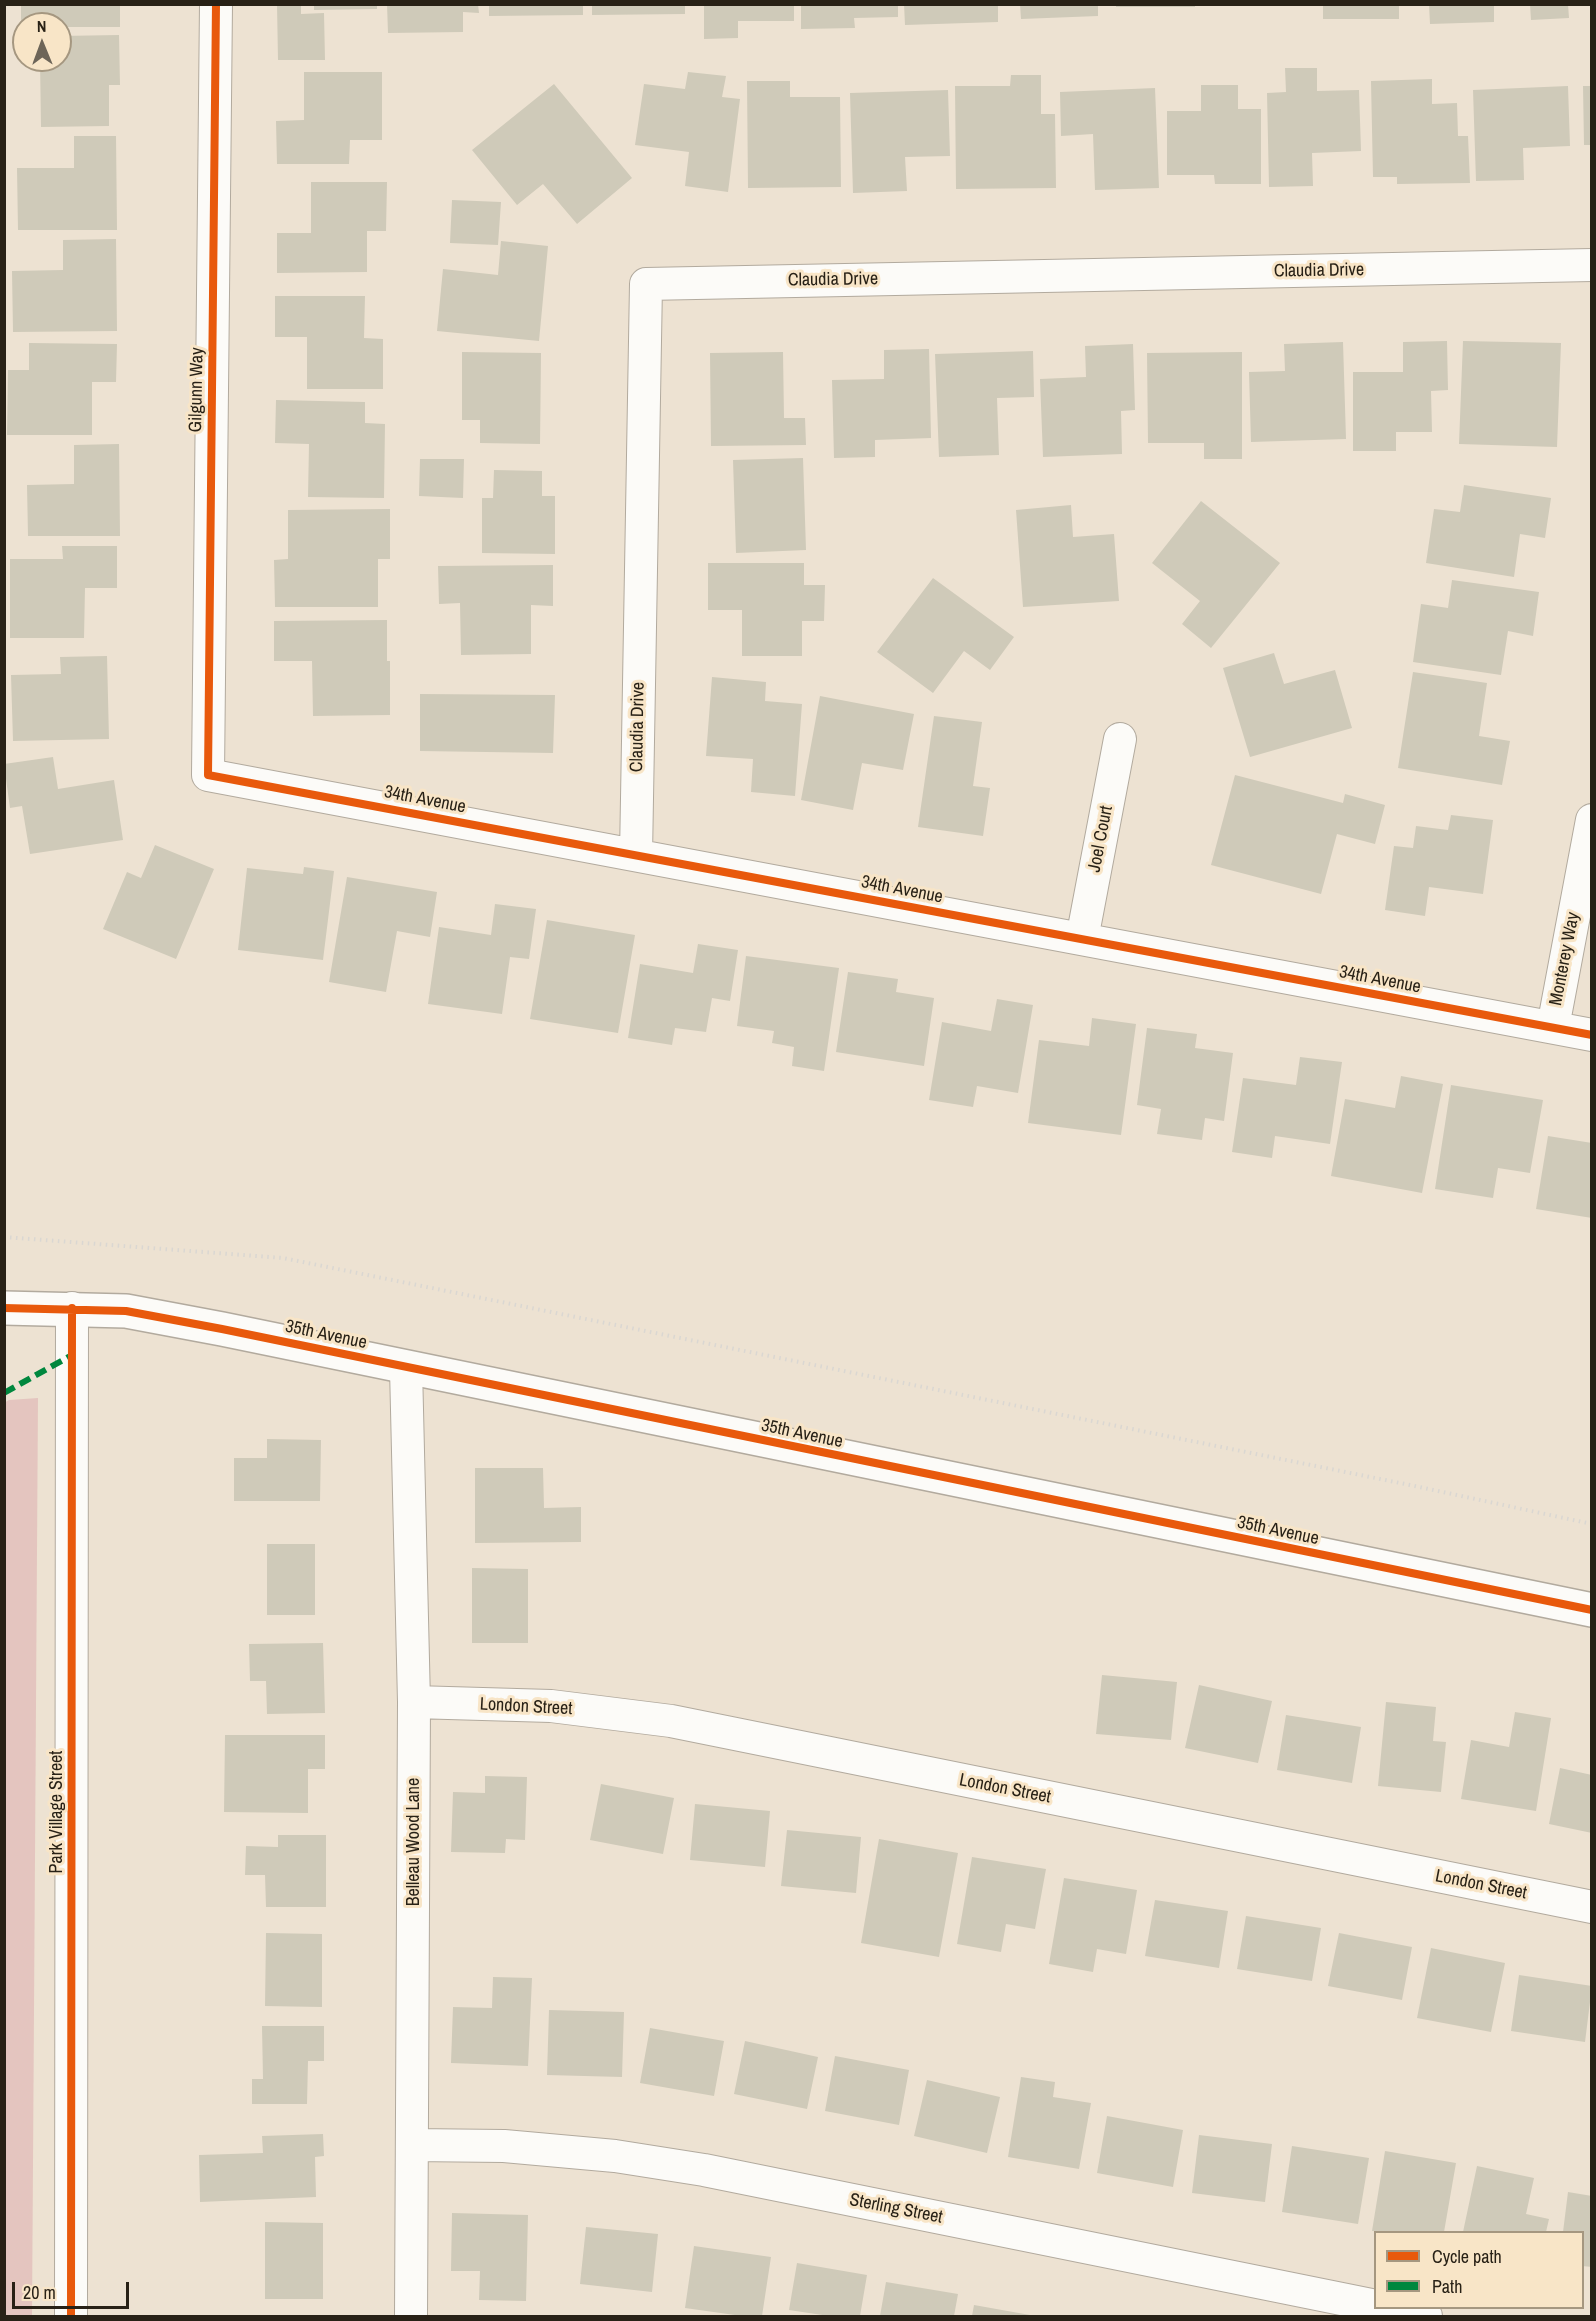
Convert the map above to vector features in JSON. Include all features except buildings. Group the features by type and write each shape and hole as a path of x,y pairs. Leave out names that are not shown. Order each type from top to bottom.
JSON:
{"street":[{"name":"Gilgunn Way","path":"208,775 216,4"},
{"name":"Claudia Drive","path":"636,855 646,284 1592,265"},
{"name":"Joel Court","path":"1082,939 1120,739"},
{"name":"34th Avenue","path":"208,775 1592,1035"},
{"name":"Monterey Way","path":"1553,1027 1592,820"},
{"name":"35th Avenue","path":"4,1308 126,1311 1592,1610"},
{"name":"Park Village Street","path":"71,2316 72,1308"},
{"name":"Belleau Wood Lane","path":"406,1368 414,1702 411,2316"},
{"name":"London Street","path":"414,1702 551,1707 671,1721 1592,1907"},
{"name":"Sterling Street","path":"412,2145 504,2146 615,2156 682,2167 1374,2306"},
{"path":"1391,2309 1426,2316"}],"path":[{"path":"4,1237 283,1258 1592,1524"}],"shaded area":[{"path":"38,1398 32,2316 5,2316 4,1403 9,1400"}],"marked path":[{"path":"4,1393 72,1355"}],"cycle path":[{"path":"216,4 208,775 1592,1035"},
{"path":"4,1308 126,1311 222,1329 1592,1610"},
{"path":"71,2316 72,1308"}]}
